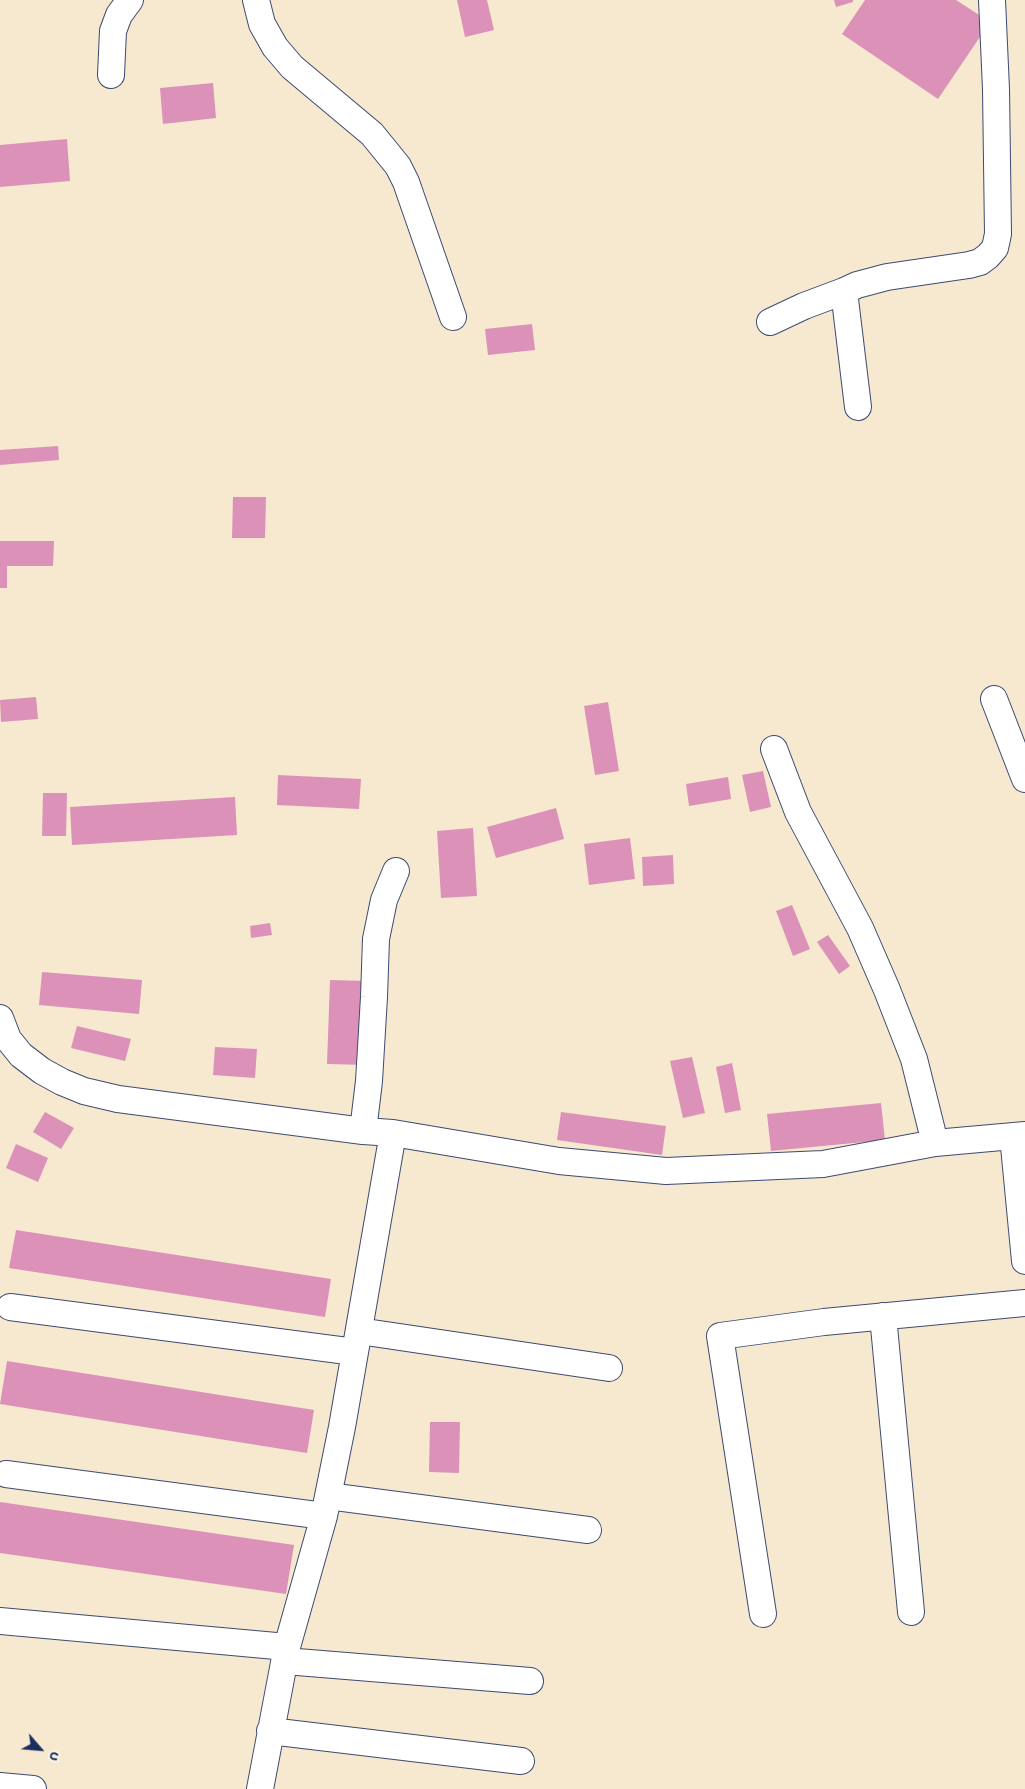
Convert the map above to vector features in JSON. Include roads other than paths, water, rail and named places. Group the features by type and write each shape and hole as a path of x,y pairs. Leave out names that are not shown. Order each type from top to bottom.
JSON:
{"street":[{"path":"111,75 113,31 119,16 130,0"},
{"path":"256,0 262,24 275,47 292,68 372,134 398,166 406,182 453,317"},
{"path":"770,322 804,306 869,281 974,264 988,256 995,248 998,234 992,0"},
{"path":"844,291 858,407"},
{"path":"994,699 1025,778"},
{"path":"774,749 798,812 860,928 887,990 914,1059 934,1143"},
{"path":"363,1131 369,1082 376,939 384,900 396,871"},
{"path":"0,1018 8,1038 22,1055 42,1071 84,1091 118,1099 363,1131 393,1133 559,1161 666,1171 823,1164 934,1143 1019,1136 1025,1261"},
{"path":"260,1789 286,1654 326,1506 393,1133"},
{"path":"762,1614 720,1336 824,1322 1025,1303"},
{"path":"10,1307 610,1368"},
{"path":"883,1316 911,1612"},
{"path":"6,1474 588,1530"},
{"path":"0,1621 530,1681"},
{"path":"270,1731 522,1761"},
{"path":"0,1786 33,1789"}]}
